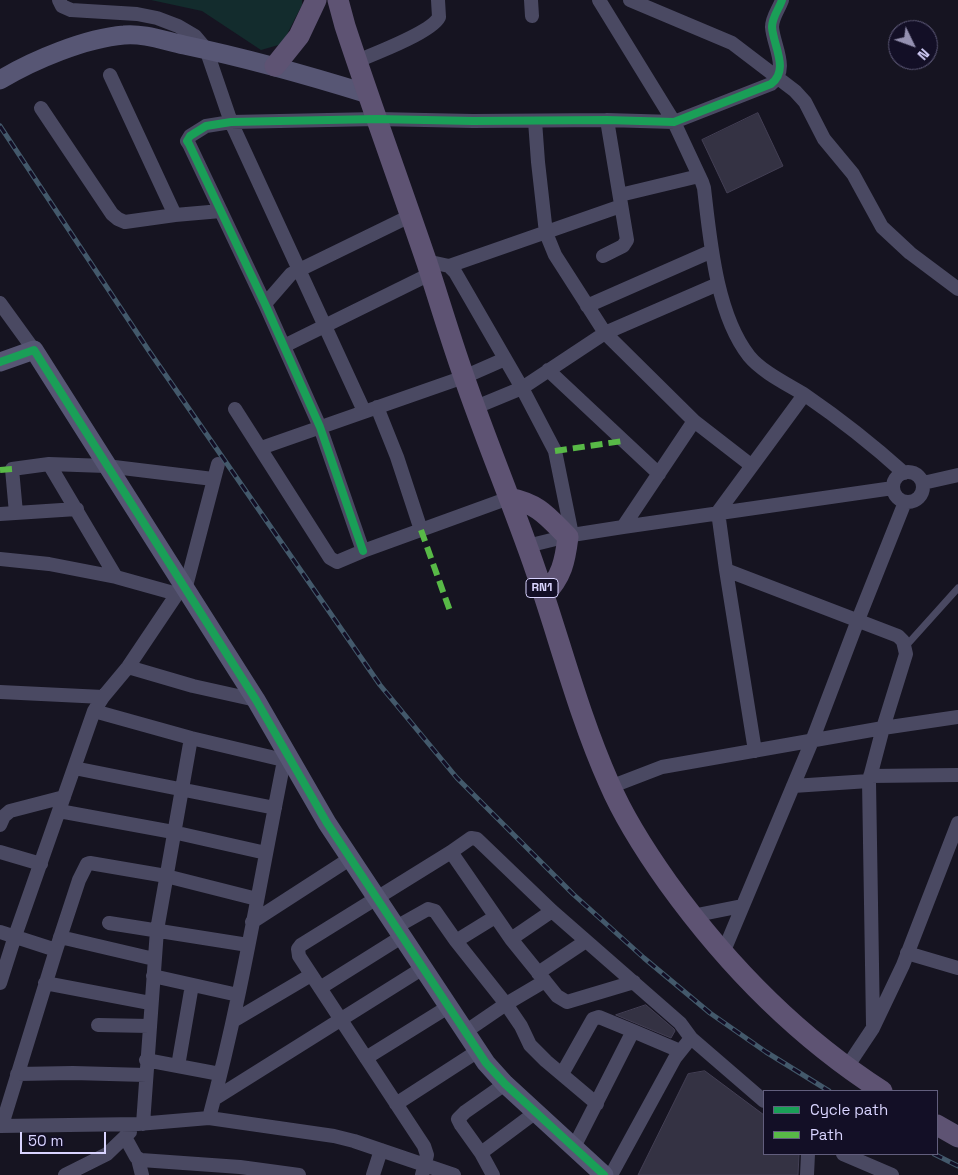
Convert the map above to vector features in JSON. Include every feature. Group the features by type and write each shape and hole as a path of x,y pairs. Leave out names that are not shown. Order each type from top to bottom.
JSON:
{"main road":[{"path":"275,66 300,36 316,0"},
{"name":"RN1","path":"338,0 410,216 435,267 464,377 527,546 579,708 610,786 638,837 692,916 723,953 786,1017 833,1057 881,1090"},
{"path":"509,498 525,502 541,511 570,536 559,577 544,595"},
{"path":"938,1126 958,1137"}],"street":[{"path":"59,0 62,6 70,10 137,14 157,18 178,26 195,36 206,49 231,122 324,326 397,457 421,530"},
{"path":"357,61 417,34 434,24 439,17 438,0"},
{"path":"531,0 532,16"},
{"path":"599,0 674,122 704,188 718,284 741,344 750,357 774,376 804,395 881,452 904,473 916,474 923,483 924,488 920,498 910,503 899,500 893,488 896,479 904,473"},
{"path":"630,0 732,43 795,91 805,102 824,139 853,174 882,227 910,253 958,290"},
{"path":"363,551 320,427 265,304 188,141 190,136 206,126 231,122 377,119 674,122 771,84 777,78 781,67 772,27 782,0"},
{"path":"0,80 49,55 83,43 125,35 206,49 275,66 368,94"},
{"path":"110,75 175,215"},
{"path":"41,108 112,214 118,220 124,222 221,211"},
{"path":"535,120 546,233 555,255 605,334 694,421 752,466"},
{"path":"603,256 623,246 627,240 607,120"},
{"path":"284,346 435,267 546,233 620,200 699,176"},
{"path":"265,304 291,274 410,216"},
{"path":"587,306 712,251"},
{"path":"435,267 460,279 522,388 555,451 570,536"},
{"path":"476,407 522,388 605,334 718,284"},
{"path":"0,303 34,350 181,592 256,700 288,761 327,823 486,1063 505,1084 604,1175"},
{"path":"0,362 34,350"},
{"path":"261,448 464,377 505,360"},
{"path":"548,370 659,474"},
{"path":"755,751 718,512 804,395"},
{"path":"235,410 330,558 337,562 509,498"},
{"path":"623,527 694,421"},
{"path":"49,464 116,577"},
{"path":"16,513 12,469 49,464 106,466 213,479"},
{"path":"0,983 94,711 181,592 218,464"},
{"path":"923,483 958,476"},
{"path":"527,546 623,527 893,488"},
{"path":"723,953 812,742 905,502"},
{"path":"0,514 77,509"},
{"path":"0,559 49,564 181,592"},
{"path":"726,570 898,636 905,647 906,654 870,778 873,1028"},
{"path":"128,667 193,686 256,700"},
{"path":"0,692 103,697"},
{"path":"94,711 191,738 288,761"},
{"path":"610,786 653,769 883,728 958,717"},
{"path":"65,1175 107,1154 140,1124 146,1075 152,976 157,930 191,738"},
{"path":"209,1118 233,1021 275,808 288,761"},
{"path":"74,768 275,808"},
{"path":"793,786 870,778 958,775"},
{"path":"0,825 4,816 10,811 64,797"},
{"path":"59,811 174,832 266,853"},
{"path":"847,1067 873,1028 907,954 958,823"},
{"path":"424,1170 427,1155 424,1146 311,975 299,956 298,949 301,945 474,837 552,911 680,1024 691,1038 763,1100"},
{"path":"0,852 41,864"},
{"path":"451,852 511,939 557,996 567,1002 634,982"},
{"path":"252,922 351,858"},
{"path":"257,899 166,876 87,864 79,880 45,983 1,1126 140,1124 209,1118 334,1136 381,1150 424,1170 454,1175"},
{"path":"692,916 742,906"},
{"path":"320,988 428,909 432,910 506,1004 521,1026 530,1045 597,1104"},
{"path":"511,939 552,911"},
{"path":"456,941 495,917"},
{"path":"109,923 248,945"},
{"path":"0,932 58,944 154,959"},
{"path":"465,1032 542,977 586,941"},
{"path":"907,954 958,968"},
{"path":"214,1099 423,968"},
{"path":"233,1021 311,975"},
{"path":"152,976 238,995"},
{"path":"45,983 150,1003"},
{"path":"178,1066 192,985"},
{"path":"366,1058 448,1006"},
{"path":"562,1074 593,1020 599,1017 680,1051"},
{"path":"98,1025 149,1026"},
{"path":"574,1147 633,1032"},
{"path":"611,1175 680,1051 691,1038"},
{"path":"396,1104 478,1051"},
{"path":"146,1060 220,1074"},
{"path":"17,1074 146,1075"},
{"path":"493,1175 458,1119 505,1084"},
{"path":"481,1153 536,1112"},
{"path":"125,1137 138,1159 142,1175"},
{"path":"373,1175 381,1150"},
{"path":"808,1155 808,1175"},
{"path":"845,1155 892,1175"},
{"path":"138,1159 240,1167 300,1175"}],"lane":[{"path":"905,647 958,588"}],"green space":[{"path":"151,0 302,0 302,5 282,44 261,50 202,11"}],"building":[{"path":"758,113 783,166 727,193 702,140"},
{"path":"646,1005 674,1029 675,1031 671,1038 616,1015"},
{"path":"705,1071 763,1114 763,1155 799,1155 798,1175 638,1175 688,1074"}],"railway":[{"path":"0,126 149,351 380,685 457,778 573,894 644,958 710,1013 766,1052 827,1090"},
{"path":"936,1155 958,1166"}],"marked path":[{"path":"555,451 623,441"},
{"path":"0,470 12,469"},
{"path":"421,530 450,611"}],"cycle path":[{"path":"363,551 320,427 265,304 187,141 190,136 206,126 231,122 377,119 674,122 771,84 777,78 780,65 772,23 782,0"},
{"path":"0,362 34,350 256,700 327,823 486,1063 505,1084 604,1175"}]}
